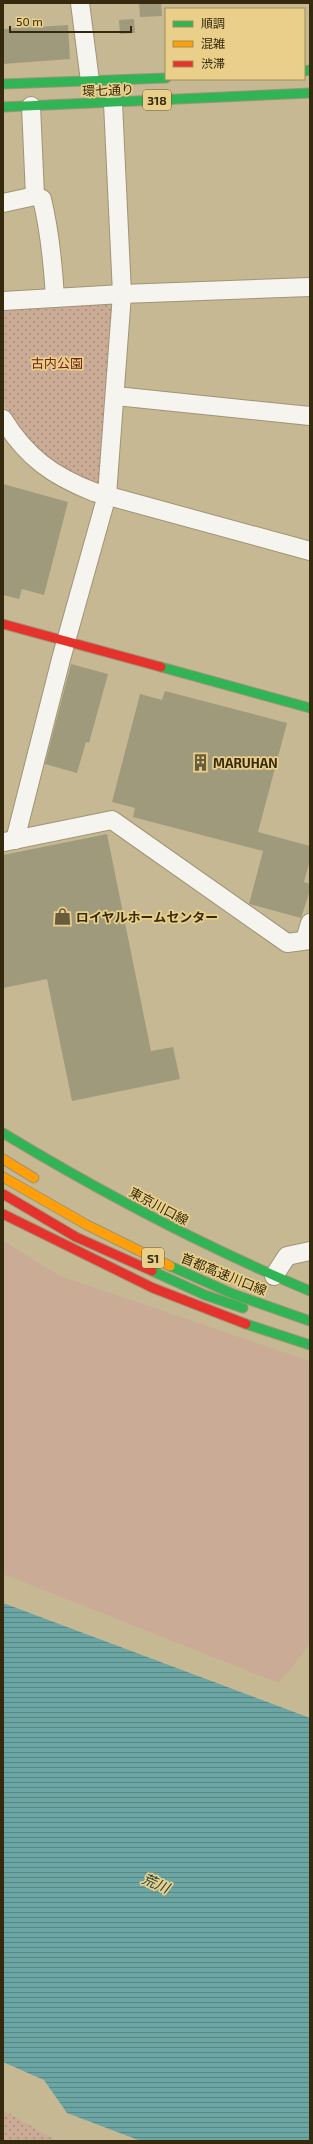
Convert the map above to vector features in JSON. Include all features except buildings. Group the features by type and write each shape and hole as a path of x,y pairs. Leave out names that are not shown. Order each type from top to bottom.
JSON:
{"main road":[{"name":"環七通り","path":"3,84 165,78"},
{"name":"環七通り","path":"3,107 310,93"},
{"path":"3,624 310,708"},
{"name":"東京川口線","path":"3,1133 49,1161 169,1227 274,1276 310,1291"},
{"path":"3,1159 43,1184"},
{"name":"首都高速川口線","path":"3,1177 84,1224 168,1265 234,1294 310,1321"},
{"path":"3,1194 76,1237 205,1295 250,1311"},
{"name":"S1","path":"3,1214 62,1246 154,1289 242,1323 310,1345"},
{"path":"96,1218 168,1265"}],"street":[{"path":"80,3 90,81"},
{"path":"113,103 122,294 116,396 107,495 67,641 9,841 112,820 287,942 308,940 310,923"},
{"path":"31,106 35,196"},
{"path":"3,203 35,196 42,199 53,257 55,298"},
{"path":"3,301 122,294 310,287"},
{"path":"116,396 310,416"},
{"path":"3,419 28,453 51,472 77,486 310,550"},
{"path":"274,1276 287,1256 310,1251"}],"green space":[{"name":"古内公園","path":"107,305 114,310 104,481 96,485 59,468 29,441 10,415 3,400 3,309"},
{"path":"3,1241 60,1276 310,1361 310,1644 279,1683 3,1574"},
{"path":"3,2110 57,2141 3,2141"}],"water":[{"name":"荒川","path":"3,1603 310,1718 310,2141 141,2141 67,2113 44,2080 3,2062"}],"traffic: fast":[{"path":"305,71 310,70"},
{"path":"3,84 165,78"},
{"path":"3,107 310,93"},
{"path":"161,667 310,708"},
{"path":"3,1133 78,1177 154,1218 231,1256 310,1291"},
{"path":"170,1266 233,1294 310,1321"},
{"path":"152,1271 205,1295 243,1308"},
{"path":"246,1324 310,1345"}],"traffic: slow":[{"path":"3,1159 34,1178"},
{"path":"3,1177 87,1225 170,1266"}],"traffic: jam":[{"path":"3,624 161,667"},
{"path":"3,1194 76,1237 152,1271"},
{"path":"3,1214 153,1288 246,1324"}],"place":[{"name":"MARUHAN","path":"200,763"},
{"name":"ロイヤルホームセンター","path":"63,917"}]}
